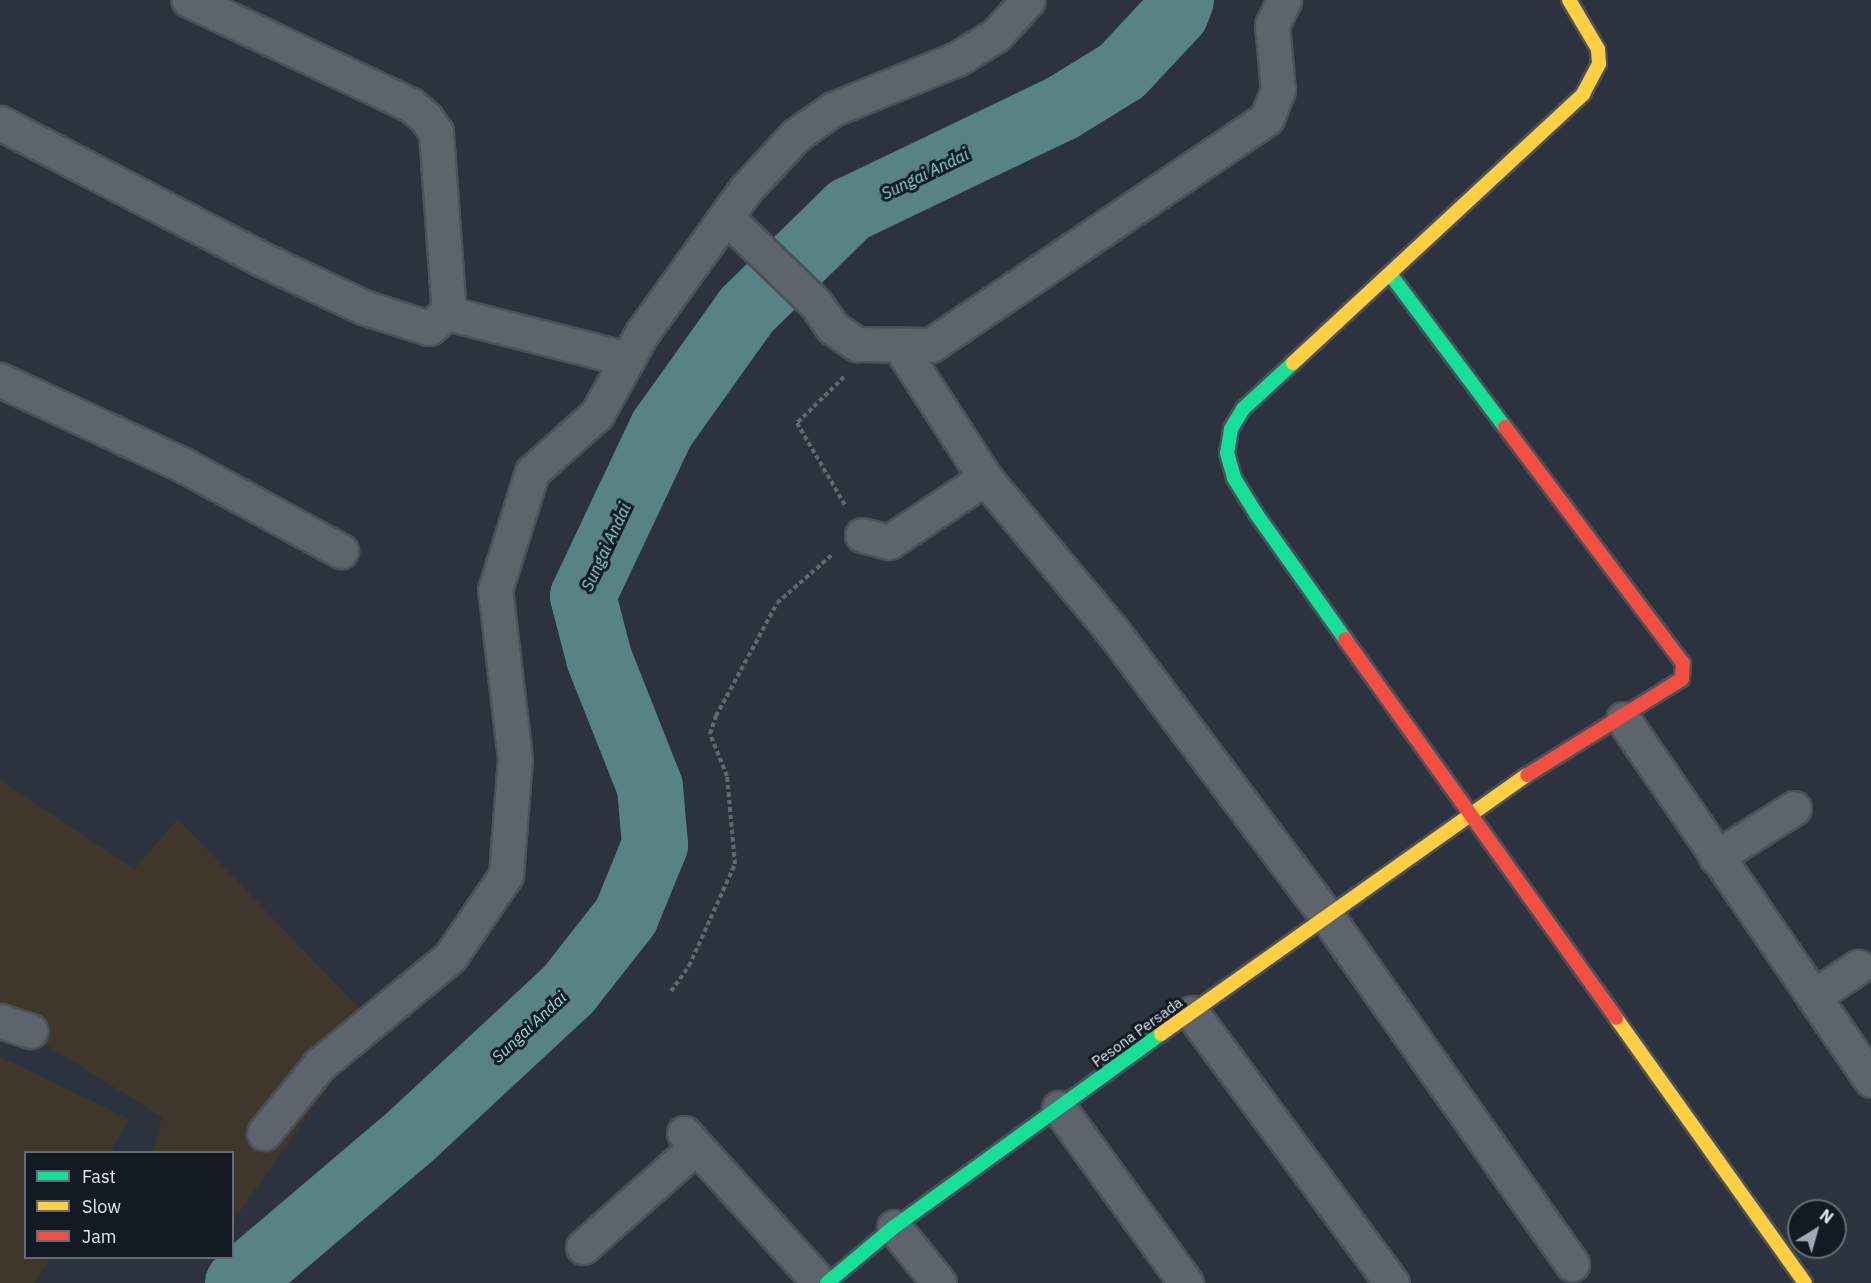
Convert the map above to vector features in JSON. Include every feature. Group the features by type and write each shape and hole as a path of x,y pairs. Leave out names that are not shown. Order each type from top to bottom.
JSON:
{"street":[{"path":"189,0 411,105 426,118 436,132 447,313"},
{"path":"264,1133 319,1065 450,957 506,875 515,759 495,590 532,472 597,414 627,359 735,224 796,135 833,110 957,59 996,35 1028,0"},
{"path":"735,224 816,304 833,328 857,344 888,348 931,345 1267,118 1278,90 1272,25 1284,0"},
{"path":"1569,0 1598,49 1594,77 1390,274 1243,409 1231,429 1227,453 1234,478 1257,515 1804,1283"},
{"path":"0,123 363,307 429,328 447,313"},
{"name":"Pesona Persada","path":"827,1283 894,1227 1470,812 1623,719 1682,679 1683,663 1390,274"},
{"path":"447,313 627,359"},
{"path":"888,348 985,478 1111,629 1326,915 1572,1264"},
{"path":"0,380 183,465 341,550"},
{"path":"862,535 889,542 985,478"},
{"path":"1623,719 1871,1080"},
{"path":"1716,857 1794,808"},
{"path":"1814,996 1858,967"},
{"path":"1192,1013 1392,1283"},
{"path":"1059,1108 1186,1283"},
{"path":"583,1248 690,1140 820,1283"},
{"path":"894,1227 939,1283"}],"path":[{"path":"671,991 689,966 735,864 727,776 710,734 716,716 777,603 862,535 797,423 888,348"}],"shaded area":[{"path":"0,780 134,869 178,819 373,1023 234,1220 234,1151 153,1151 162,1117 0,1016"},
{"path":"0,1057 130,1119 111,1151 24,1151 24,1259 49,1259 35,1283 0,1283"}],"waterway":[{"name":"Sungai Andai","path":"238,1283 414,1133 568,990 626,916 655,845 650,787 599,658 583,596 662,429 747,310 849,210 1062,108 1122,71 1176,13 1181,0"}],"traffic: fast":[{"path":"1390,274 1505,427"},
{"path":"1293,363 1243,409 1231,429 1227,453 1234,478 1257,515 1345,639"},
{"path":"827,1283 894,1227 1161,1034"}],"traffic: slow":[{"path":"1293,363 1583,94 1599,64 1598,49 1569,0"},
{"path":"1161,1034 1527,775"},
{"path":"1616,1018 1805,1283"}],"traffic: jam":[{"path":"1505,427 1683,663 1682,679 1527,775"},
{"path":"1345,639 1616,1018"}]}
